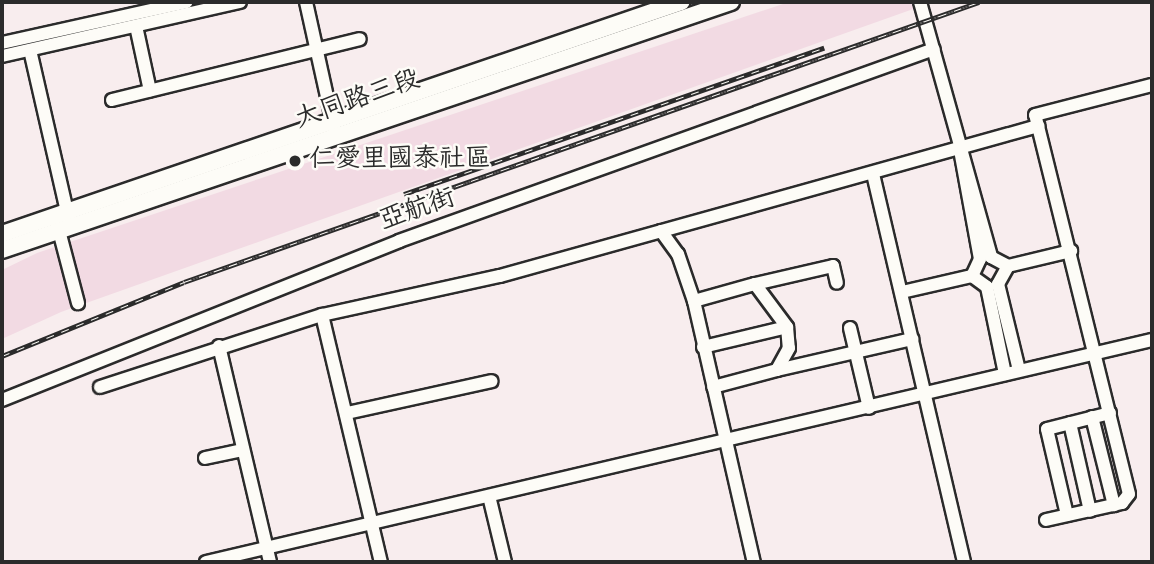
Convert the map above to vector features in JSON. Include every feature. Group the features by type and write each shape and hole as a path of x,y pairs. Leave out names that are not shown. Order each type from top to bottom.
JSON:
{"main road":[{"name":"大同路三段","path":"333,127 681,2"},
{"name":"大同路三段","path":"2,234 62,218 333,127 731,2"},
{"name":"大同路三段","path":"2,250 62,218"}],"street":[{"path":"2,43 187,2"},
{"path":"2,56 240,2"},
{"path":"306,2 333,127"},
{"path":"920,2 986,258"},
{"path":"136,26 150,91"},
{"path":"112,100 360,39"},
{"path":"30,50 78,303"},
{"name":"亞航街","path":"2,400 386,246 934,50"},
{"path":"1046,520 1114,505 1129,494 1071,251 1035,115 1152,85"},
{"path":"100,387 219,346 322,315 500,276 1038,126"},
{"path":"873,174 964,562"},
{"path":"661,231 678,254 694,301 754,562"},
{"path":"986,258 1007,267 1071,251"},
{"path":"902,292 972,276 986,258"},
{"path":"694,301 833,266 837,283"},
{"path":"1005,374 992,286 1007,267"},
{"path":"972,276 992,286 1018,370"},
{"path":"755,284 787,327 789,348 777,370"},
{"path":"322,315 381,562"},
{"path":"703,347 787,327"},
{"path":"850,328 869,408"},
{"path":"713,387 912,338"},
{"path":"206,562 1152,340"},
{"path":"219,346 270,562"},
{"path":"347,413 492,381"},
{"path":"1067,515 1047,429 1110,413"},
{"path":"1092,417 1114,505"},
{"path":"1070,423 1090,511"},
{"path":"205,458 243,450"},
{"path":"489,496 505,562"}],"shaded area":[{"path":"789,2 933,2 61,312 2,339 2,270 37,253"}],"railway":[{"path":"2,356 184,282 979,2"},
{"path":"404,194 824,48"}],"place":[{"name":"仁愛里國泰社區","path":"295,161"}]}
